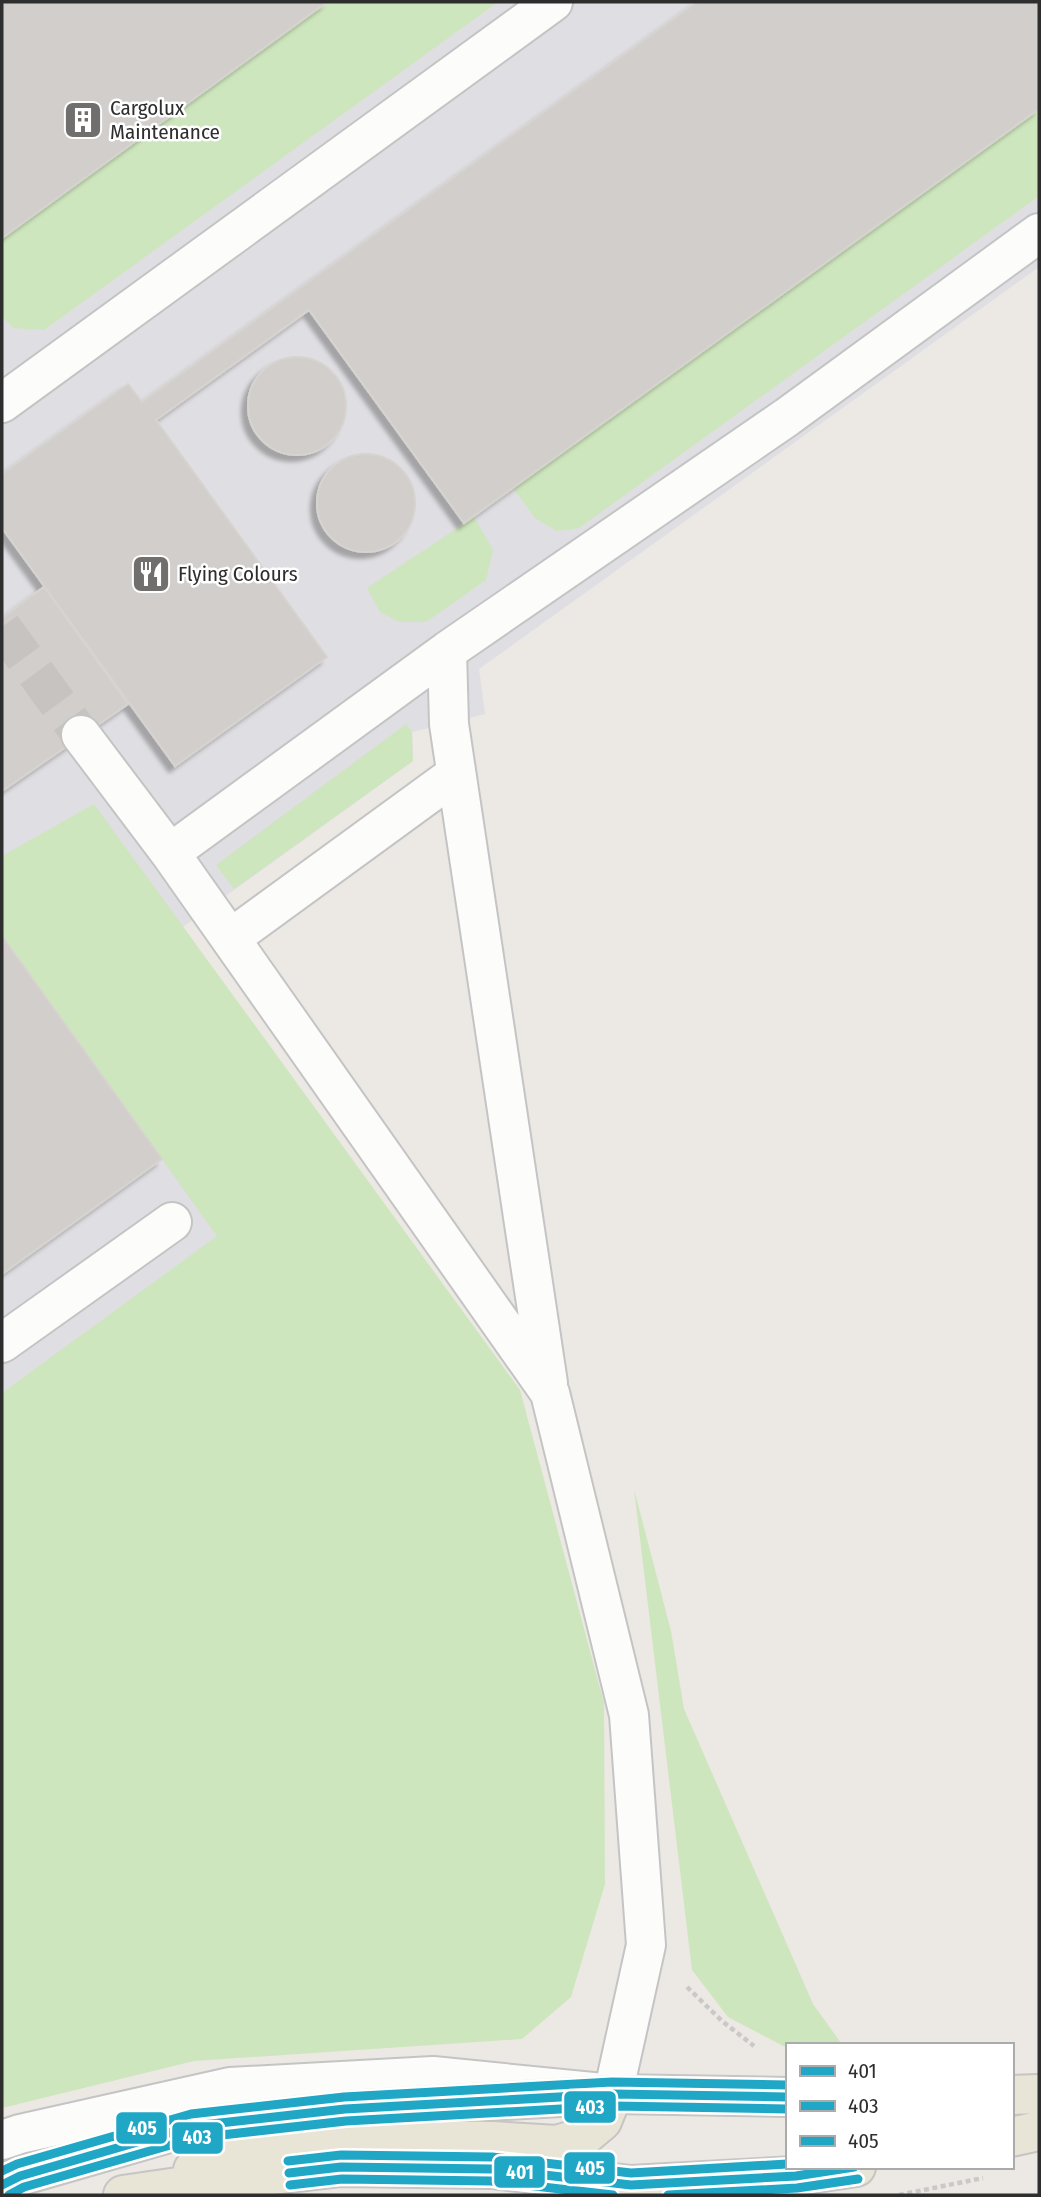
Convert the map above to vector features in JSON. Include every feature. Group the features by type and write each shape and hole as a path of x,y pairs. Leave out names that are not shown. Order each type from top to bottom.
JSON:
{"main road":[{"path":"2,2185 20,2176 193,2126 345,2109 614,2094 786,2097"},
{"path":"125,2194 244,2151 344,2139 492,2141 558,2145 583,2137 602,2122 614,2094"},
{"path":"1013,2095 1039,2094"},
{"path":"1013,2137 1039,2131"},
{"path":"125,2194 341,2167 492,2169 631,2185 796,2176 843,2169"}],"lane":[{"path":"2,403 553,2"},
{"path":"170,853 447,651 787,417 1039,233"},
{"path":"2,2140 230,2087 433,2076 614,2094 646,1945 629,1715 550,1393 449,724 447,651"},
{"path":"81,735 170,853 550,1393"},
{"path":"230,938 456,774"},
{"path":"2,1343 172,1222"}],"path":[{"path":"646,1945 722,2021 758,2050 783,2054 786,2086"},
{"path":"899,2195 988,2178"}],"shaded area":[{"path":"2,2 1039,2 1039,267 479,669 485,714 412,732 413,761 158,945 416,1295 2,2056"}],"green space":[{"path":"327,2 498,2 44,330 13,328 2,316 2,238"},
{"path":"1039,109 1039,196 579,528 557,531 535,518 513,488"},
{"path":"474,517 493,550 486,580 426,622 399,622 380,612 367,588"},
{"path":"406,724 412,732 413,761 234,889 216,865"},
{"path":"94,804 520,1390 604,1703 605,1884 571,1997 522,2039 194,2061 2,2108 2,1393 217,1236 2,936 2,856"},
{"path":"634,1489 671,1631 684,1709 813,2004 841,2043 786,2043 786,2047 728,2017 692,1970"}],"building":[{"name":"Cargolux Maintenance","path":"2,2 327,2 2,238"},
{"path":"697,2 1039,2 1039,109 464,523 309,310 156,420 327,657 175,766 2,528 2,474 128,384 142,402"},
{"path":"297,357 316,361 332,371 342,387 346,406 342,425 332,441 316,451 297,455 278,451 262,441 252,425 248,406 252,387 262,371 278,361"},
{"path":"366,454 385,457 401,468 412,484 415,503 412,522 401,538 385,549 366,552 347,549 331,538 320,522 317,503 320,484 331,468 347,457"},
{"path":"44,587 128,704 2,791 2,618"},
{"path":"2,936 162,1159 2,1274"}],"tunnel":[{"path":"2,627 81,735"}],"transit line":[{"name":"405","path":"2,2171 17,2164 191,2114 344,2097 612,2082 786,2085"},
{"name":"401","path":"2,2185 20,2176 193,2126 345,2109 613,2094 786,2097"},
{"name":"403","path":"9,2195 24,2187 195,2138 346,2121 613,2106 786,2109"},
{"name":"405","path":"288,2161 341,2155 492,2157 631,2173 786,2164"},
{"name":"401","path":"289,2173 341,2167 492,2169 631,2185 796,2176 841,2169"},
{"name":"403","path":"290,2185 342,2179 491,2181 613,2195"},
{"name":"403","path":"668,2195 797,2188 858,2179"}],"place":[{"name":"Cargolux Maintenance","path":"83,120"},
{"name":"Flying Colours","path":"151,574"}]}
